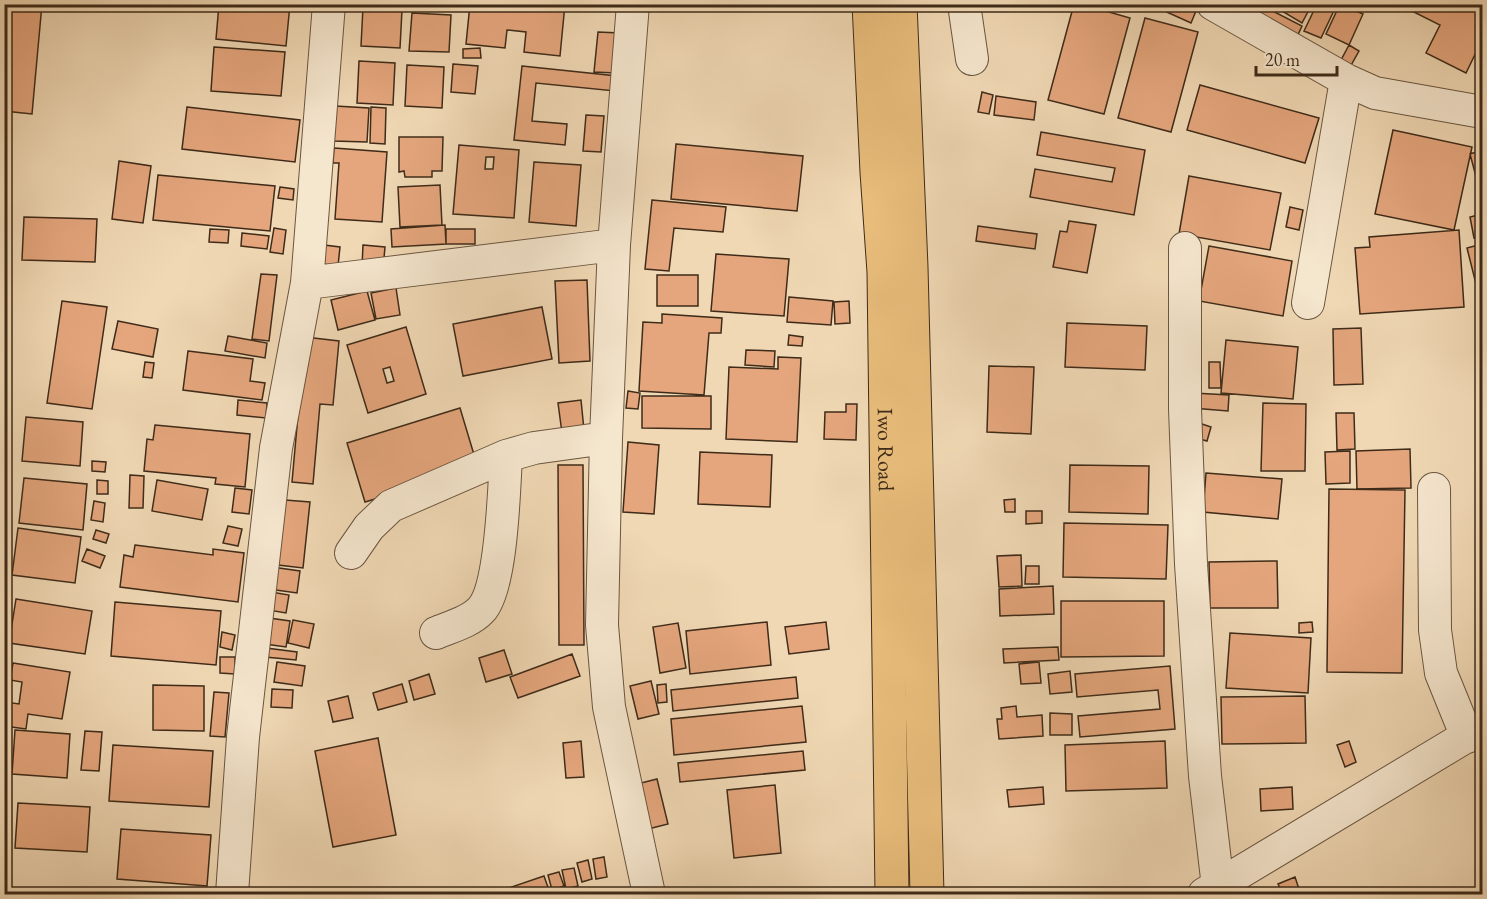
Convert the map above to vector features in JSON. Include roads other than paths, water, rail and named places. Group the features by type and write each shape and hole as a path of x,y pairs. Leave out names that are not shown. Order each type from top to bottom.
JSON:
{"main road":[{"name":"Iwo Road","path":"869,4 877,172 898,270 927,894"},
{"name":"Iwo Road","path":"892,894 900,4"}],"street":[{"path":"232,894 243,737 276,448 307,283 329,4"},
{"path":"633,4 614,245 606,438 602,625 609,706 649,894"},
{"path":"964,4 972,59"},
{"path":"1219,6 1346,80 1375,93 1482,112"},
{"path":"1308,303 1346,80"},
{"path":"307,283 614,245"},
{"path":"1185,248 1185,410 1191,564 1211,891 1475,732 1441,673 1435,630 1434,489"},
{"path":"351,553 369,527 391,506 506,456 534,448 606,438"},
{"path":"435,633 469,619 481,610 489,597 494,583 499,545 506,456"}]}
